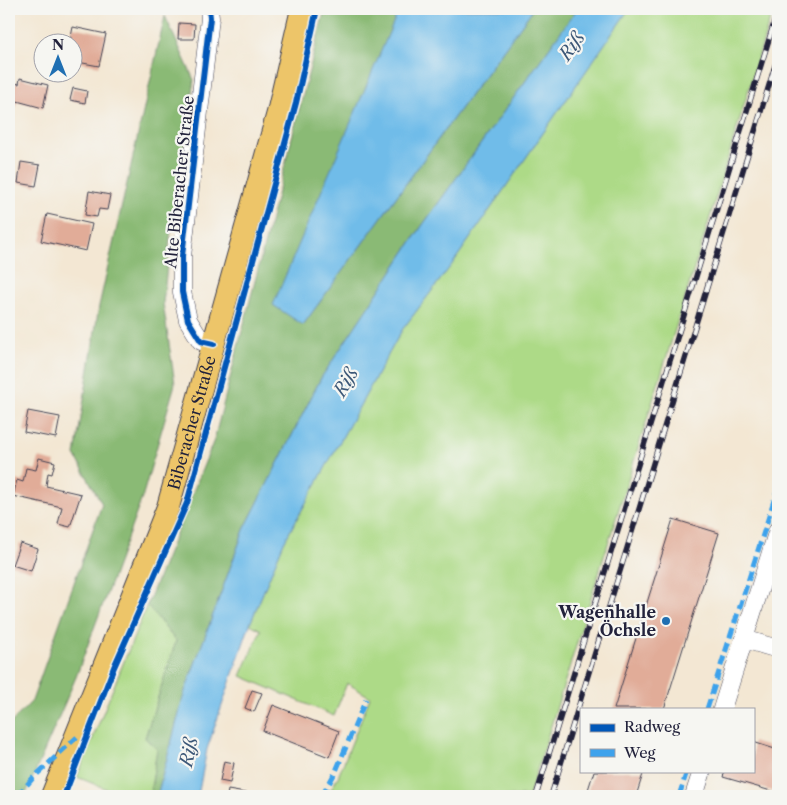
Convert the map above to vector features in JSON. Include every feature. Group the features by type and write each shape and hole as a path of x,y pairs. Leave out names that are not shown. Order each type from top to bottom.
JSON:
{"main road":[{"name":"Biberacher Straße","path":"52,796 168,507 278,113 302,9"}],"street":[{"name":"Alte Biberacher Straße","path":"209,9 210,18 204,79 182,256 182,292 188,320 200,341 214,344"},
{"path":"722,708 778,530"},
{"path":"744,639 778,649"},
{"path":"694,796 702,772"}],"green space":[{"path":"325,9 399,9 303,325 533,9 577,9 422,226 321,378 244,530 185,691 157,796 150,796 157,749 145,738 176,641 147,605 214,440"},
{"path":"629,9 773,9 705,234 529,796 327,796 338,777 370,697 347,683 334,716 241,676 261,630 250,624 284,542 402,330 453,263"},
{"path":"165,16 194,80 173,212 163,303 175,384 142,498 76,677 25,796 9,796 9,725 32,701 102,504 75,455 99,306"},
{"path":"147,605 176,641 145,738 157,749 150,796 124,796 77,777"}],"water":[{"path":"399,9 533,9 303,325 273,305"},
{"name":"Riß","path":"577,9 629,9 453,263 402,330 284,542 250,624 207,749 198,796 157,796 185,691 244,530 321,378 422,226"}],"building":[{"path":"179,23 195,24 194,39 178,39"},
{"path":"73,27 106,34 99,66 82,63 82,32 72,32"},
{"path":"20,78 48,85 43,108 17,101 11,125 9,124 9,82 19,84"},
{"path":"73,88 87,91 85,103 70,100"},
{"path":"21,162 40,165 36,186 18,183"},
{"path":"89,191 110,195 107,210 99,209 97,217 85,215"},
{"path":"47,214 92,224 86,251 41,241"},
{"path":"28,411 60,417 56,438 24,432"},
{"path":"39,458 55,462 52,474 48,473 46,486 81,494 70,527 58,524 62,507 13,496 17,480 23,482 26,468 36,470"},
{"name":"Wagenhalle Öchsle","path":"673,519 719,533 664,708 614,708"},
{"path":"20,543 38,549 31,571 12,565"},
{"path":"252,690 262,693 254,712 245,708"},
{"path":"273,705 339,731 329,757 263,731"},
{"path":"754,742 778,750 778,793 723,777 725,772 754,772"},
{"path":"224,761 234,763 230,783 220,781"},
{"path":"594,772 644,772 636,796 586,796"},
{"path":"228,790 257,795 257,796 227,796"}],"railway":[{"path":"536,796 778,10"},
{"path":"551,796 778,56"}],"marked path":[{"path":"707,708 778,488"},
{"path":"322,796 336,771 366,699"},
{"path":"17,796 33,778 77,737"},
{"path":"679,796 687,772"}],"cycle path":[{"path":"209,9 210,18 182,256 182,292 188,320 201,341 214,344"},
{"path":"64,796 114,667 187,503 296,103 317,9"}],"place":[{"name":"Wagenhalle Öchsle","path":"666,621"}]}
